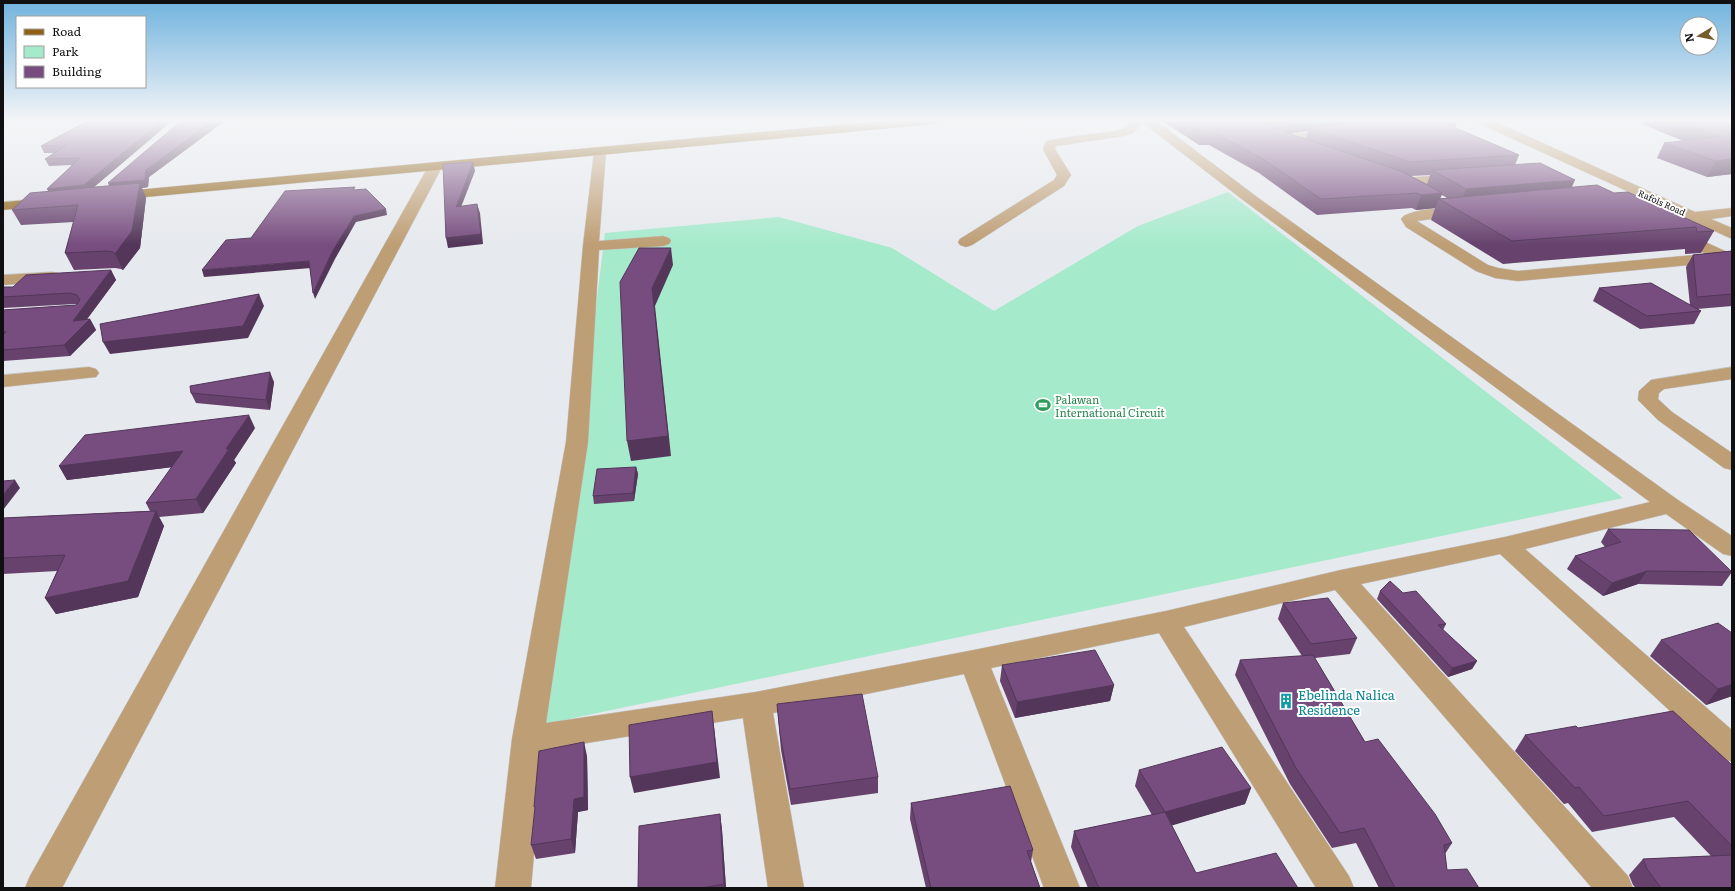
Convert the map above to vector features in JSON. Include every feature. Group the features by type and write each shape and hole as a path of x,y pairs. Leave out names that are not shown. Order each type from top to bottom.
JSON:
{"main road":[{"path":"104,190 495,162"},
{"path":"3,206 62,201"}],"street":[{"path":"513,888 528,740 578,442 591,246 599,162"},
{"path":"966,242 1059,183 1064,175 1056,162"},
{"path":"1202,162 1265,210 1670,505 1732,548"},
{"name":"Rafols Road","path":"1574,162 1732,234"},
{"name":"Rafols Road","path":"1597,162 1732,222"},
{"path":"43,888 435,167"},
{"path":"1426,193 1397,180 1467,178"},
{"path":"1439,201 1458,212"},
{"path":"1481,210 1421,214 1408,219 1411,224 1482,268 1506,275 1518,276 1729,257"},
{"path":"1694,216 1732,212"},
{"path":"1661,226 1729,257"},
{"path":"591,246 663,241"},
{"path":"3,280 67,277"},
{"path":"3,381 89,373"},
{"path":"1732,373 1658,384 1649,391 1648,400 1665,416 1732,463"},
{"path":"528,740 756,704 974,661 1166,621 1341,579 1505,545 1670,505"},
{"path":"1505,545 1732,749"},
{"path":"1341,579 1615,888"},
{"path":"1166,621 1336,888"},
{"path":"974,661 1062,888"},
{"path":"756,704 786,888"}],"green space":[{"name":"Palawan International Circuit","path":"1228,192 1623,498 545,724 605,233 779,217 892,248 994,311 1138,226"}],"building":[{"path":"76,162 112,162 84,185 47,189"},
{"path":"133,162 157,162 146,170 145,180 108,183"},
{"path":"473,162 456,207 477,204 481,234 446,238 443,164"},
{"path":"1267,162 1372,162 1403,172 1442,193 1421,195 1417,193 1321,199"},
{"path":"1540,163 1575,180 1466,189 1432,170"},
{"path":"140,183 132,231 115,254 107,251 65,253 78,205 12,210 30,193"},
{"path":"1597,185 1614,193 1628,192 1714,231 1697,232 1696,227 1512,241 1439,199"},
{"path":"355,187 353,190 366,189 386,209 354,216 332,252 313,293 309,261 202,270 226,240 251,238 285,191"},
{"path":"639,248 671,248 652,288 668,436 627,441 620,282"},
{"path":"1732,251 1732,294 1697,297 1693,255"},
{"path":"111,270 73,321 90,319 64,345 3,350 3,334 6,332 3,332 3,310 76,305 80,300 77,295 70,293 3,297 3,287 13,287 26,275"},
{"path":"1651,283 1701,311 1647,316 1599,288"},
{"path":"259,294 243,326 103,342 100,324"},
{"path":"270,372 266,400 191,393 190,386"},
{"path":"249,415 226,449 229,449 196,499 146,503 183,451 59,466 85,435"},
{"path":"636,467 633,493 593,496 597,469"},
{"path":"15,480 3,495 3,481"},
{"path":"156,511 128,581 45,598 65,555 3,558 3,518"},
{"path":"1608,529 1689,530 1732,572 1647,571 1612,583 1575,556 1621,542"},
{"path":"1390,581 1403,593 1416,591 1446,624 1438,625 1477,661 1452,668 1380,591"},
{"path":"1328,598 1357,638 1311,644 1283,603"},
{"path":"1718,623 1732,633 1732,684 1718,689 1661,640"},
{"path":"1095,650 1114,685 1017,702 1002,665"},
{"path":"1313,655 1365,742 1378,739 1435,814 1452,843 1444,845 1447,870 1467,869 1479,888 1395,888 1364,828 1340,833 1296,768 1240,660"},
{"path":"862,694 878,777 790,789 780,734 777,704"},
{"path":"712,711 717,762 630,777 629,725"},
{"path":"1673,711 1732,765 1732,846 1688,801 1604,816 1579,787 1575,788 1525,735 1576,726 1578,728"},
{"path":"584,742 584,797 574,799 571,839 531,845 539,751"},
{"path":"1222,747 1251,788 1165,812 1139,770"},
{"path":"1010,786 1033,850 1027,851 1040,888 931,888 911,803"},
{"path":"1165,812 1196,873 1276,853 1298,888 1099,888 1074,831"},
{"path":"720,814 724,884 702,888 638,888 639,826"},
{"path":"1732,855 1732,888 1661,888 1647,869 1643,859"}],"place":[{"name":"Palawan International Circuit","path":"1043,405"},
{"name":"Ebelinda Nalica Residence","path":"1286,701"}]}
